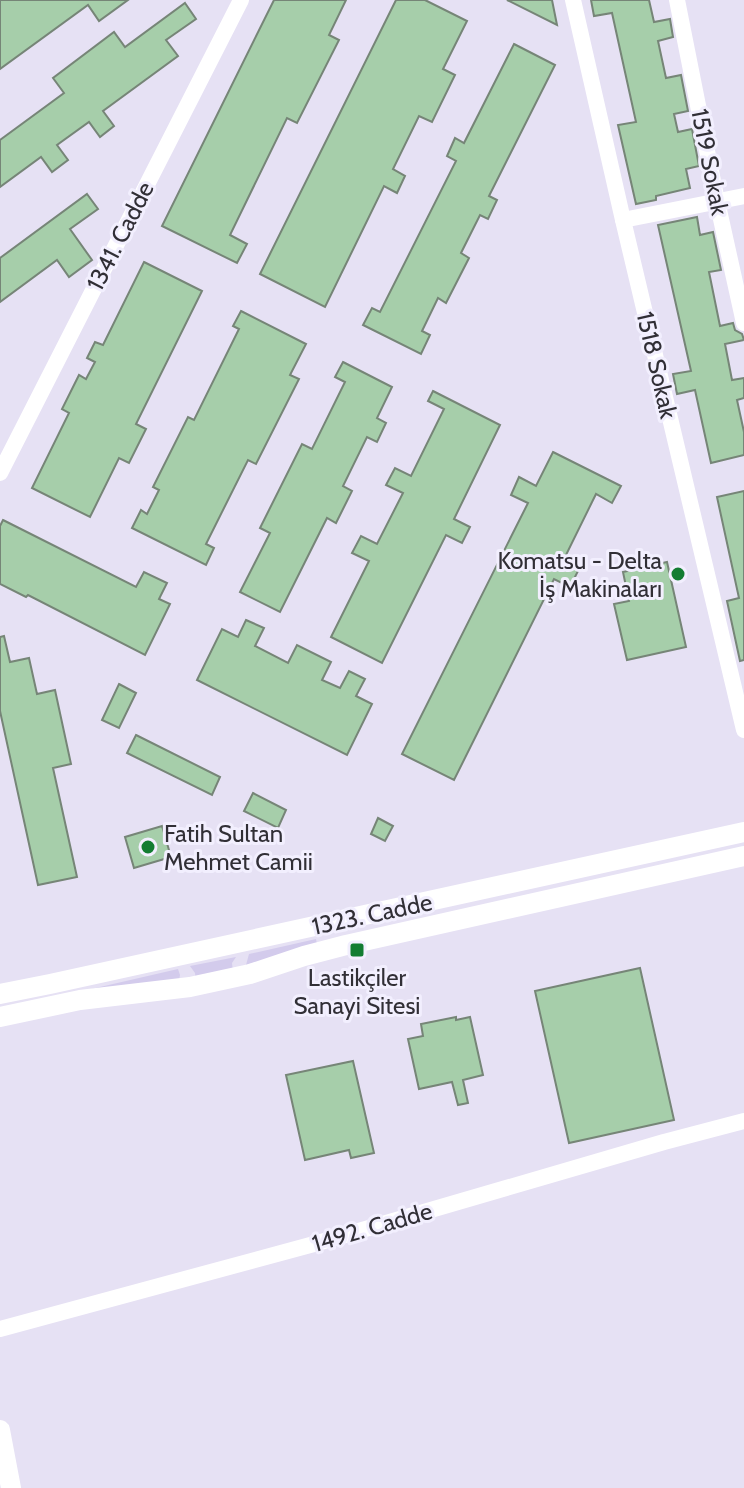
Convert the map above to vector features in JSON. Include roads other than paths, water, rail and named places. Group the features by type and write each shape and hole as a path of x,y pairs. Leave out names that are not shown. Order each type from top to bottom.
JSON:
{"main road":[{"name":"1323. Cadde","path":"0,994 744,832"},
{"path":"0,1017 80,1000 190,987 250,974 332,949 744,856"},
{"path":"326,924 332,949"},
{"path":"245,941 239,955 241,966 250,974"},
{"path":"184,954 190,987"},
{"path":"0,1430 11,1488"}],"street":[{"name":"1341. Cadde","path":"0,473 241,0"},
{"name":"1518 Sokak","path":"573,0 744,730"},
{"name":"1519 Sokak","path":"677,0 744,323"},
{"path":"623,220 744,196"},
{"name":"1492. Cadde","path":"0,1329 314,1244 744,1121"}],"place":[{"name":"Komatsu - Delta İş Makinaları","path":"678,574"},
{"name":"Fatih Sultan Mehmet Camii","path":"148,847"},
{"name":"Lastikçiler Sanayi Sitesi","path":"357,950"}]}
